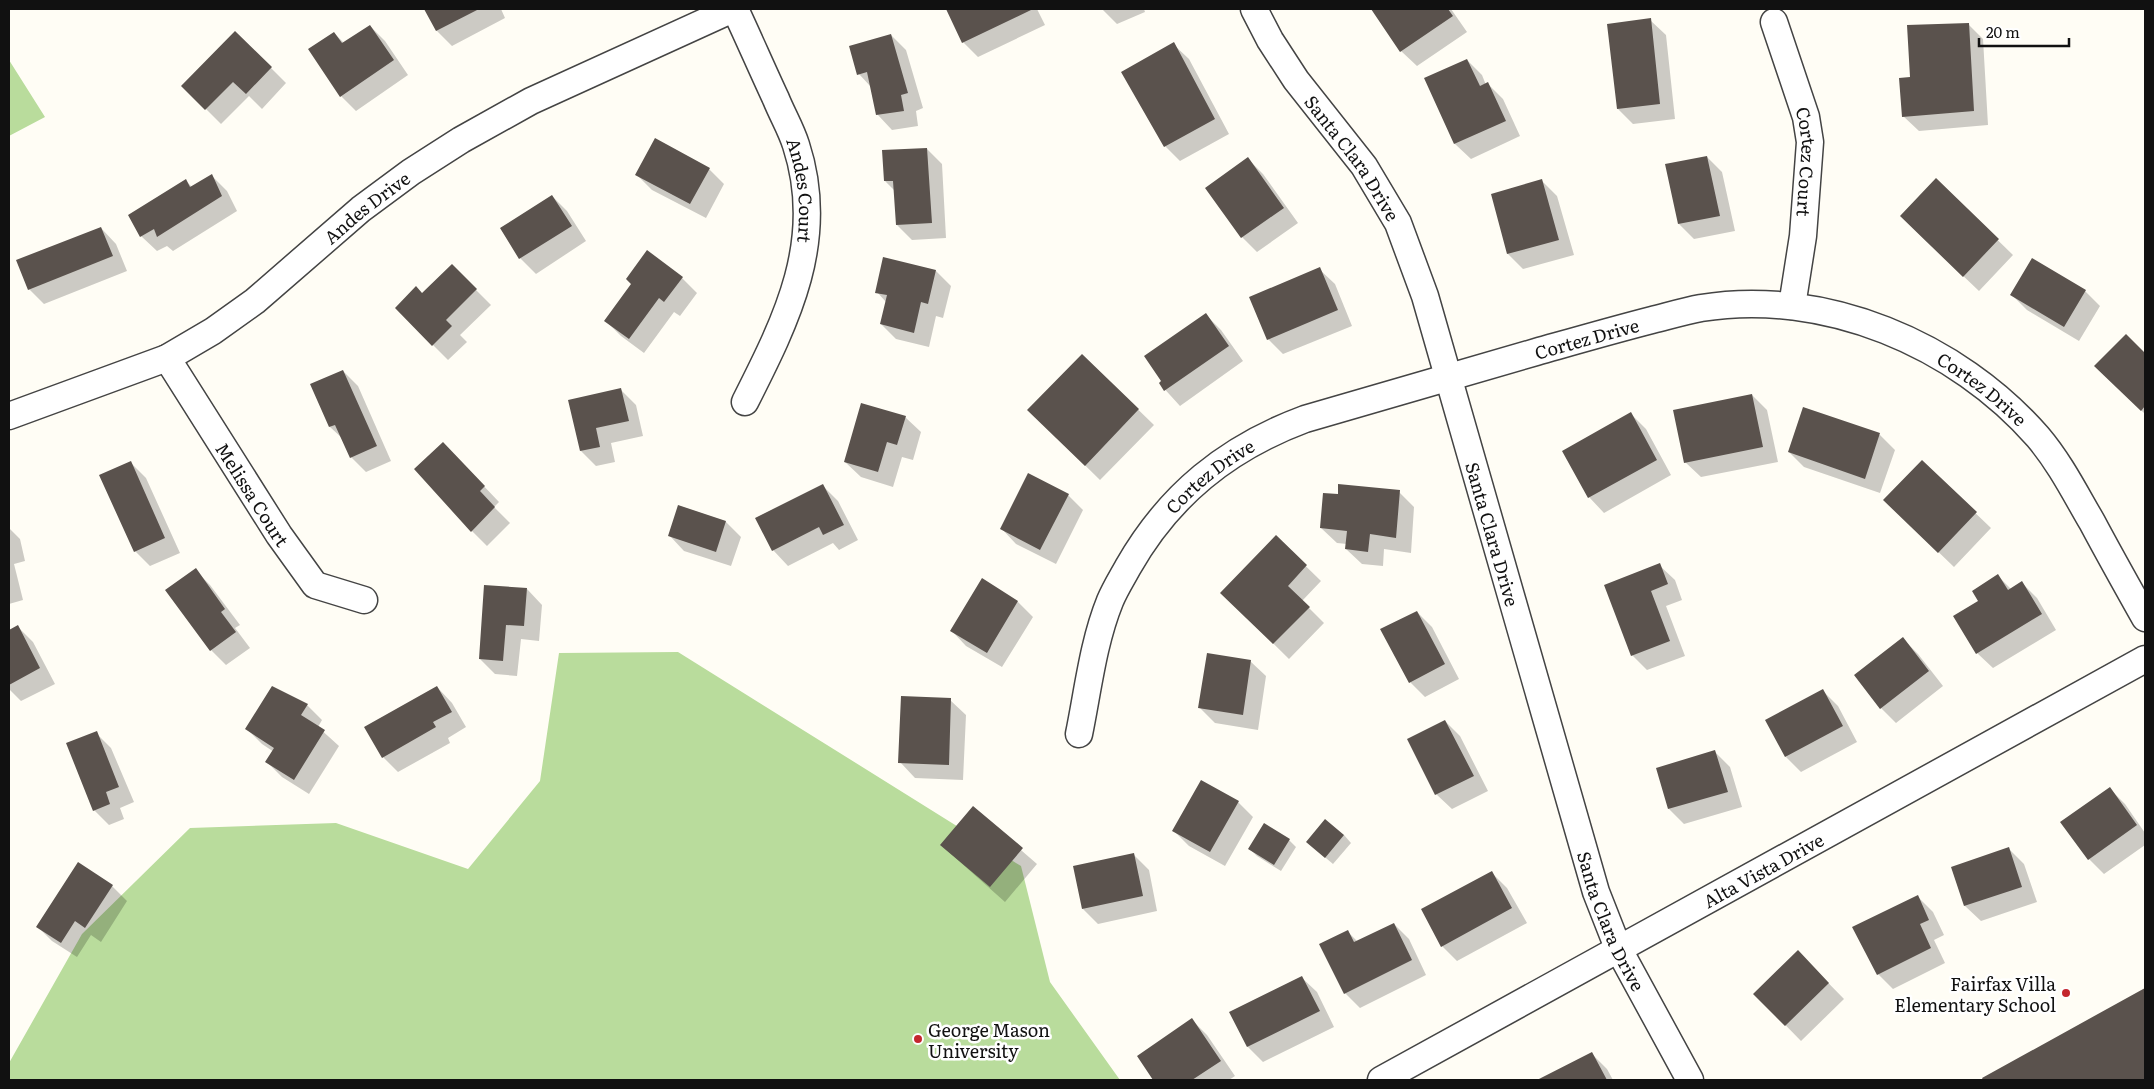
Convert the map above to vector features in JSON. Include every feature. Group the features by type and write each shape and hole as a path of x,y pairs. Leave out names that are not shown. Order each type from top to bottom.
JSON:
{"street":[{"name":"Andes Drive","path":"9,416 167,358 213,331 255,301 361,208 411,172 461,140 531,101 734,9"},
{"name":"Andes Court","path":"734,9 796,144 804,178 807,226 801,271 794,292 771,351 745,402"},
{"name":"Santa Clara Drive","path":"1254,9 1270,40 1296,80 1364,166 1398,223 1425,296 1449,377 1596,892 1618,948 1690,1080"},
{"name":"Cortez Court","path":"1774,22 1806,117 1810,142 1803,236 1792,306"},
{"name":"Cortez Drive","path":"1078,734 1100,629 1110,599 1142,543 1164,513 1186,490 1232,454 1284,427 1602,333 1701,308 1745,304 1792,306 1824,310 1870,326 1937,354 1959,368 2009,407 2038,438 2062,470 2145,618"},
{"name":"Melissa Court","path":"167,358 279,535 315,585 364,600"},
{"name":"Alta Vista Drive","path":"1381,1080 2145,659"}],"green space":[{"path":"9,60 45,117 9,136"},
{"path":"678,652 1021,866 1050,982 1120,1080 9,1080 9,1063 82,934 190,828 336,823 468,869 540,781 559,653"}],"building":[{"path":"424,9 479,9 436,31"},
{"path":"946,9 1030,9 1031,10 962,43"},
{"path":"1371,9 1448,9 1453,16 1400,52"},
{"path":"1651,18 1660,104 1617,109 1607,24"},
{"path":"1969,23 1974,111 1902,117 1899,78 1910,77 1907,25"},
{"path":"370,25 394,60 340,97 308,49 334,32 342,43"},
{"path":"235,31 272,67 246,94 233,82 205,110 181,86"},
{"path":"891,34 908,93 901,95 904,111 876,115 867,72 857,75 849,46"},
{"path":"1174,42 1215,119 1164,147 1121,72"},
{"path":"1467,59 1480,86 1488,82 1506,121 1454,144 1424,78"},
{"path":"655,138 710,168 690,204 635,175"},
{"path":"927,148 932,223 896,225 893,181 884,181 882,150"},
{"path":"1707,156 1720,216 1678,224 1665,164"},
{"path":"1248,157 1284,208 1241,238 1205,188"},
{"path":"212,174 222,196 157,237 154,229 140,237 128,215 186,179 190,187"},
{"path":"1936,178 1999,239 1963,277 1900,216"},
{"path":"1542,179 1559,240 1507,254 1491,194"},
{"path":"552,195 572,226 519,259 500,228"},
{"path":"101,227 113,256 28,290 16,260"},
{"path":"647,250 683,277 664,302 659,298 629,339 604,321 631,284 626,279"},
{"path":"883,257 936,270 928,304 921,302 914,333 880,324 887,295 875,293"},
{"path":"2032,258 2086,290 2064,327 2010,295"},
{"path":"452,264 477,289 446,320 452,326 432,346 395,308 416,286 422,293"},
{"path":"1320,267 1338,310 1267,340 1249,297"},
{"path":"1206,313 1229,346 1164,391 1159,383 1161,381 1144,356"},
{"path":"2126,334 2145,353 2145,406 2141,411 2094,366"},
{"path":"1082,354 1139,409 1085,466 1027,410"},
{"path":"343,370 377,446 350,458 335,425 329,427 310,384"},
{"path":"621,388 629,421 596,428 600,447 580,451 568,400"},
{"path":"1752,394 1763,447 1684,463 1673,410"},
{"path":"861,403 906,416 897,445 887,442 878,472 844,462"},
{"path":"1803,407 1880,433 1865,479 1788,452"},
{"path":"1631,412 1657,460 1588,498 1562,451"},
{"path":"443,442 485,486 480,491 495,507 471,532 414,469"},
{"path":"1922,460 1977,512 1938,553 1883,500"},
{"path":"131,461 165,538 134,552 99,475"},
{"path":"1028,473 1069,494 1040,550 1000,529"},
{"path":"823,484 844,525 823,535 819,527 772,551 755,518"},
{"path":"1338,484 1400,490 1396,538 1370,534 1368,552 1345,549 1347,531 1320,528 1323,493 1338,494"},
{"path":"678,505 726,521 716,552 668,536"},
{"path":"1276,535 1307,565 1288,586 1310,607 1273,644 1220,593"},
{"path":"1660,563 1668,584 1651,591 1670,641 1631,656 1604,585"},
{"path":"196,568 225,609 221,612 236,632 210,651 165,590"},
{"path":"1998,574 2008,590 2022,581 2042,614 1976,654 1953,616 1978,601 1972,591"},
{"path":"982,578 1018,601 987,653 950,631"},
{"path":"484,585 527,588 524,626 506,625 503,661 479,659"},
{"path":"1417,611 1445,664 1409,683 1380,629"},
{"path":"18,625 40,668 9,685 9,630"},
{"path":"1903,637 1929,671 1880,709 1854,675"},
{"path":"1207,653 1251,660 1243,715 1198,708"},
{"path":"272,686 308,704 301,715 325,730 294,780 265,762 274,748 245,729"},
{"path":"437,686 452,712 433,722 436,727 382,758 364,727"},
{"path":"1823,689 1843,726 1785,757 1765,720"},
{"path":"901,696 951,698 949,765 898,763"},
{"path":"1445,720 1474,776 1435,795 1407,739"},
{"path":"97,731 119,787 106,792 110,804 93,811 66,743"},
{"path":"1715,750 1728,792 1668,809 1656,768"},
{"path":"1201,780 1239,801 1210,852 1172,831"},
{"path":"2110,787 2137,825 2088,860 2060,822"},
{"path":"973,806 1023,848 990,887 940,845"},
{"path":"1325,819 1344,835 1325,858 1306,842"},
{"path":"1264,823 1290,839 1274,865 1248,849"},
{"path":"2009,847 2022,887 1964,906 1951,867"},
{"path":"1134,853 1143,896 1082,909 1073,866"},
{"path":"78,862 113,885 85,928 75,921 61,943 36,927"},
{"path":"1492,871 1512,908 1441,947 1421,909"},
{"path":"1918,895 1929,920 1920,924 1931,948 1877,975 1852,927"},
{"path":"1394,923 1412,960 1344,994 1319,944 1348,930 1354,942"},
{"path":"1798,950 1829,983 1785,1026 1753,994"},
{"path":"1302,976 1320,1011 1247,1047 1229,1012"},
{"path":"2145,988 2145,1080 1983,1080 1982,1078"},
{"path":"1192,1018 1221,1061 1192,1080 1153,1080 1137,1056"},
{"path":"1592,1052 1607,1080 1537,1080"}],"place":[{"name":"Fairfax Villa Elementary School","path":"2066,993"},
{"name":"George Mason University","path":"918,1039"}]}
